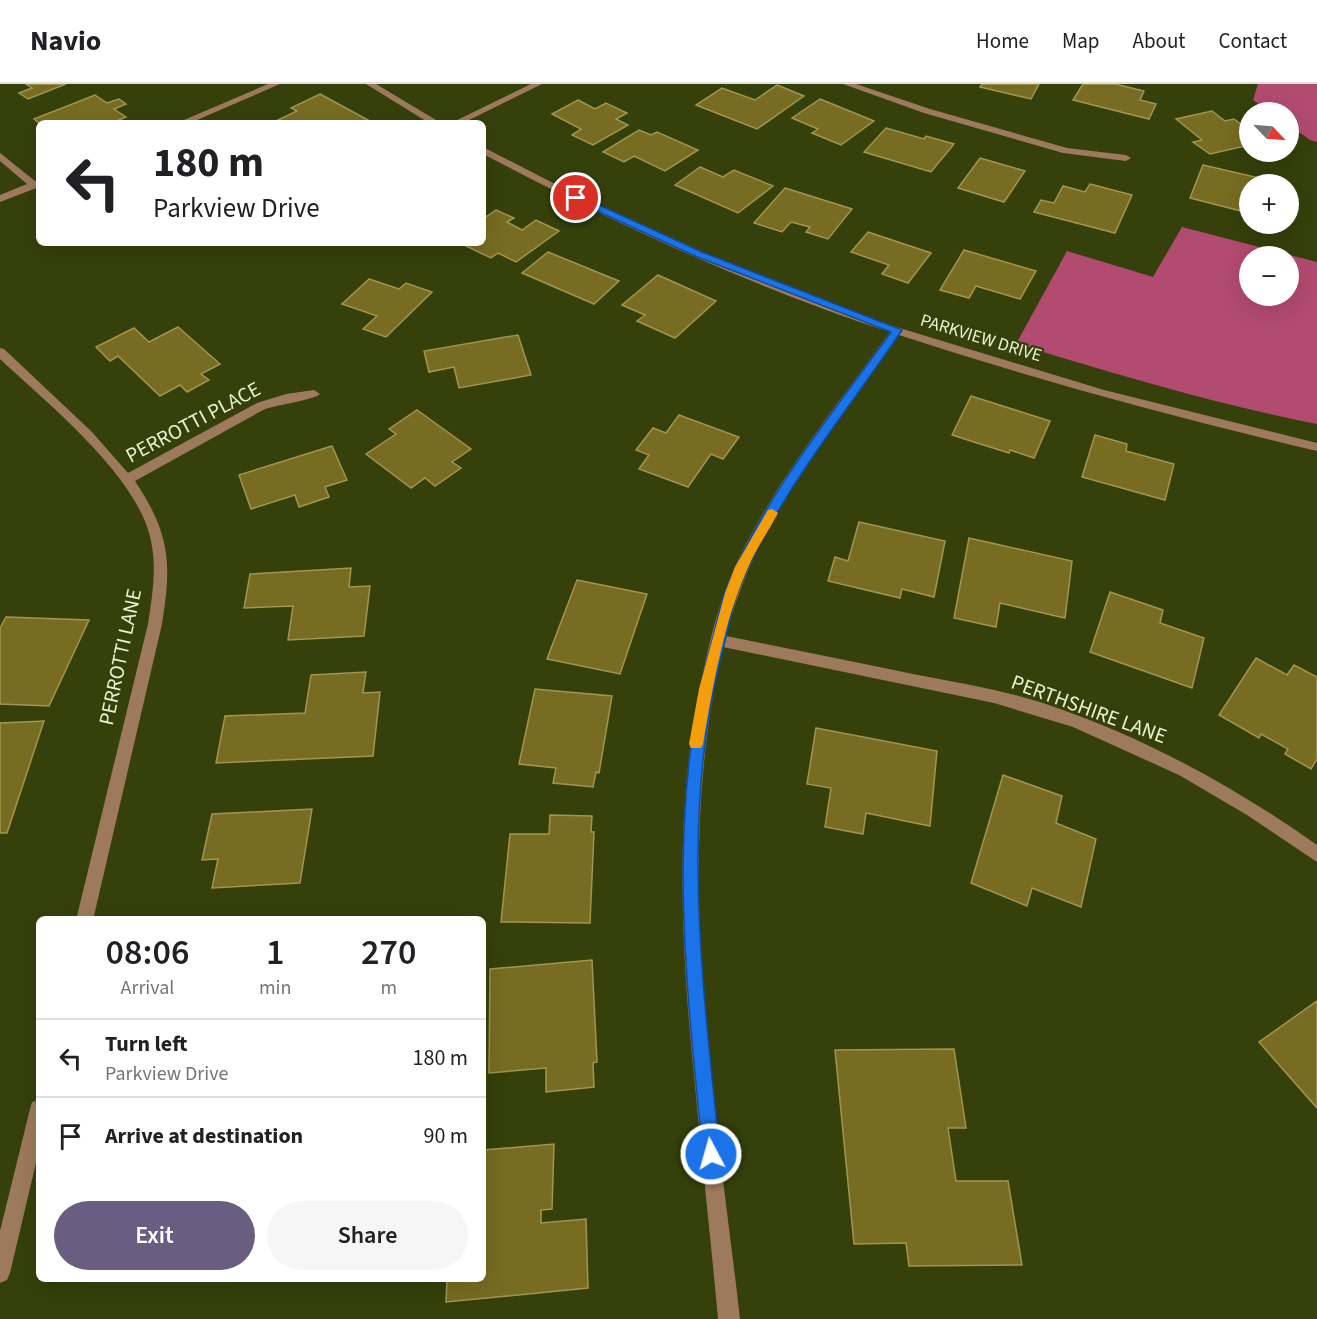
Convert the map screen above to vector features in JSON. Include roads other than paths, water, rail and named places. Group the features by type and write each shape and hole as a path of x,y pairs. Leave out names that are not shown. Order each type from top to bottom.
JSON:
{"street":[{"path":"189,120 276,84"},
{"path":"370,84 430,120"},
{"path":"462,120 538,84"},
{"path":"847,84 938,114 1066,151 1126,158"},
{"name":"PARKVIEW DRIVE","path":"486,152 534,178 699,254 897,330 1063,382 1317,447"},
{"path":"0,156 36,183"},
{"path":"0,199 36,184"},
{"path":"729,1319 692,963 690,892 694,767 704,698 731,593 758,535 790,482 897,330"},
{"name":"PERROTTI LANE","path":"0,352 95,445 126,480 155,528 159,546 160,590 155,624 85,916"},
{"name":"PERROTTI PLACE","path":"126,480 261,406 286,398 314,394"},
{"name":"PERTHSHIRE LANE","path":"718,640 987,695 1072,720 1152,752 1188,770 1261,814 1317,854"},
{"path":"0,1273 36,1122"}]}
